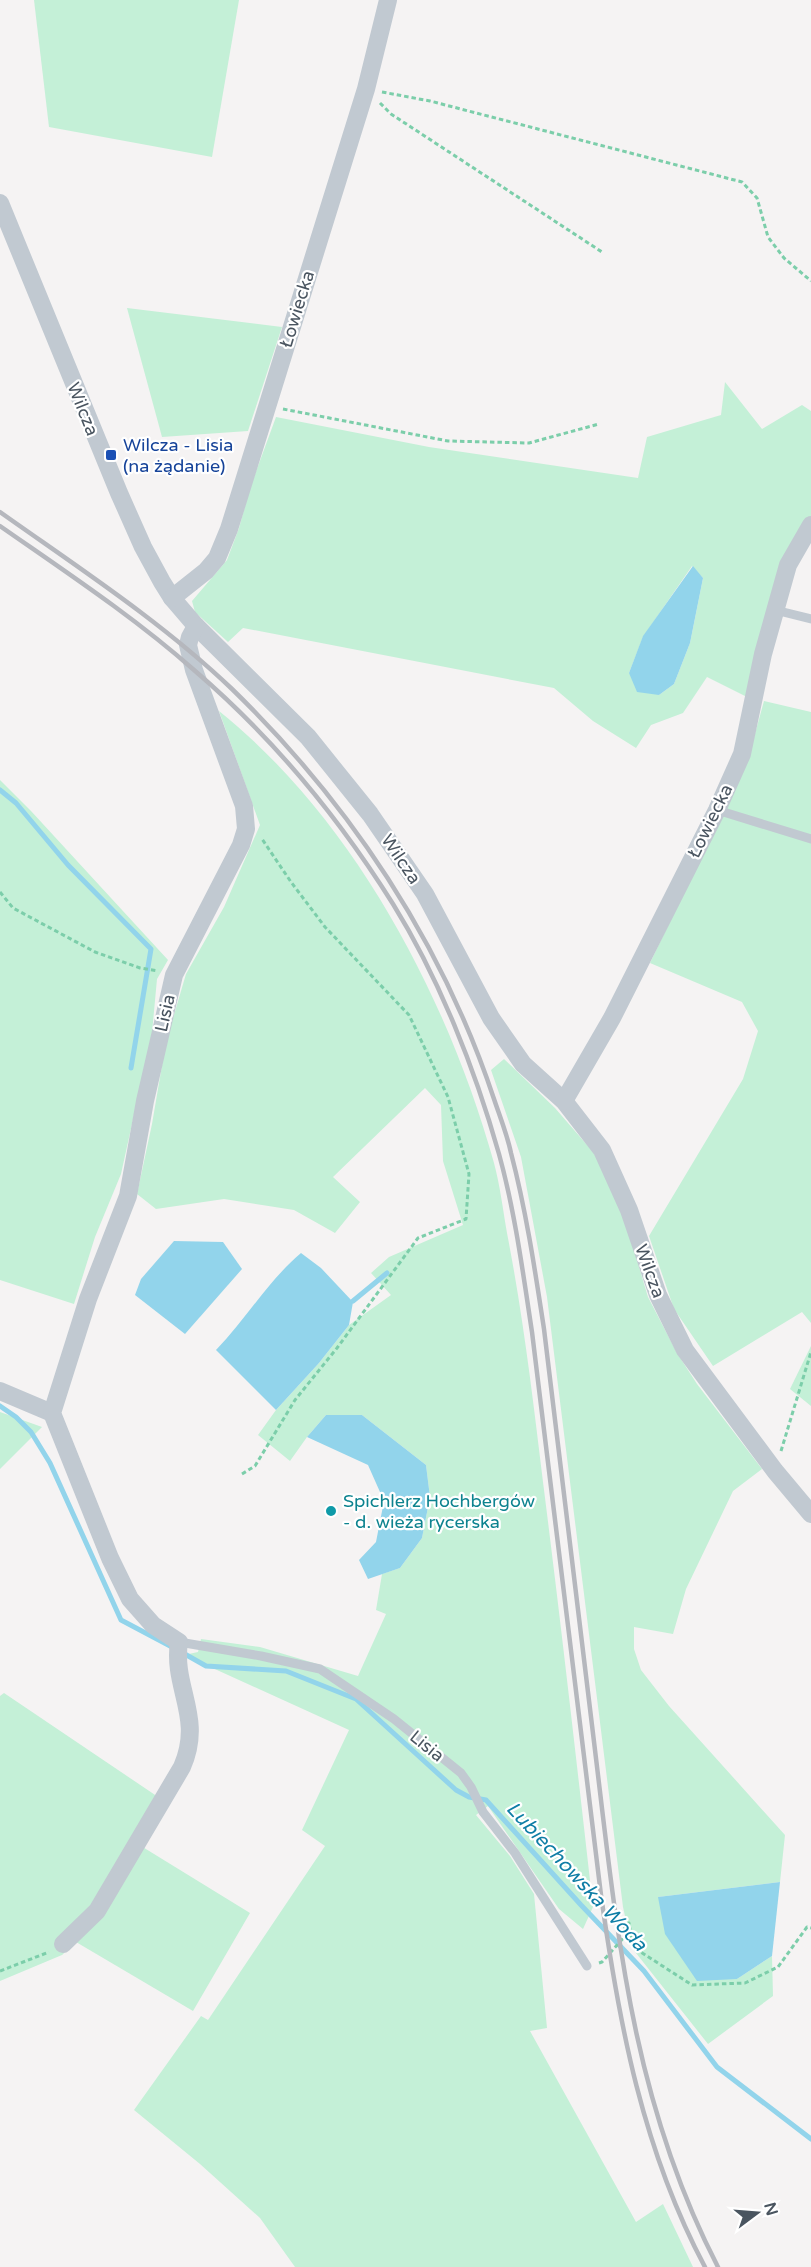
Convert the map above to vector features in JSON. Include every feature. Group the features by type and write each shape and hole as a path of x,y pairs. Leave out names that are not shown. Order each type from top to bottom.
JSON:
{"street":[{"name":"Łowiecka","path":"172,598 206,571 217,558 229,530 366,89 388,0"},
{"name":"Wilcza","path":"0,203 119,493 143,547 172,598 196,626 308,737 355,793 425,894 498,1027 523,1064 564,1101 602,1150 630,1210 658,1294 685,1350 775,1471 811,1514"},
{"name":"Łowiecka","path":"564,1101 612,1018 717,810 742,754 763,654 788,565 811,525"},
{"path":"196,626 188,645 194,670 244,806 246,829"},
{"name":"Lisia","path":"179,1642 153,1625 130,1599 110,1558 52,1413 88,1299 128,1196 145,1101 174,975 241,845 246,829"},
{"path":"0,1391 52,1413"},
{"path":"63,1944 97,1911 188,1753 190,1714 177,1655 179,1642"}],"lane":[{"path":"775,610 811,619"},
{"path":"717,810 811,839"},
{"name":"Lisia","path":"179,1642 320,1669 394,1719 461,1773 471,1787 483,1812 515,1853 586,1966"}],"path":[{"path":"366,89 391,114 602,252"},
{"path":"366,89 430,101 742,182 757,198 768,237 784,258 811,281"},
{"path":"267,406 448,441 529,443 598,424"},
{"path":"242,1474 255,1466 296,1400 418,1238 466,1219 470,1174 448,1097 409,1015 325,927 259,835 246,829"},
{"path":"0,892 14,908 95,952 140,968 154,970"},
{"path":"775,1471 811,1352"},
{"path":"602,1962 626,1935 624,1924 629,1923 633,1947 692,1985 745,1983 778,1967 807,1927 811,1928"},
{"path":"0,1971 63,1944"}],"green space":[{"path":"34,0 239,0 212,157 49,127"},
{"path":"127,308 282,327 248,431 162,437"},
{"path":"725,382 762,429 802,405 811,411 811,519 747,697 707,677 683,713 651,725 636,748 593,721 554,688 243,628 228,642 195,612 192,601 227,560 276,417 429,447 638,478 647,437 721,415","holes":["692,566 703,578 690,643 674,684 659,695 629,673 643,637"]},
{"path":"764,701 811,712 811,1323 802,1312 713,1366 674,1309 649,1236 743,1079 758,1031 742,1002 650,963 748,759"},
{"path":"219,711 268,755 312,804 353,858 390,916 451,1038 475,1101 494,1163 527,1357 569,1694 593,1907 583,1929 559,1909 488,1806 476,1815 510,1856 534,1894 547,2028 530,2031 636,2222 663,2204 693,2267 295,2267 260,2218 200,2164 134,2110 201,2016 208,2020 325,1846 302,1830 349,1730 184,1655 198,1652 201,1639 260,1647 358,1676 386,1614 376,1610 382,1574 400,1568 422,1538 430,1497 426,1465 362,1415 326,1415 290,1461 258,1435 276,1410 319,1363 349,1325 391,1295 371,1273 389,1257 463,1225 443,1161 441,1105 425,1088 333,1177 360,1202 335,1233 294,1210 224,1199 156,1209 137,1194 166,1042 186,974 224,907 260,825"},
{"path":"0,780 168,960 157,979 152,1033 121,1174 95,1237 74,1304 0,1280"},
{"path":"504,1059 555,1108 594,1153 622,1210 648,1297 677,1353 697,1384 762,1469 733,1491 686,1589 673,1634 634,1627 634,1649 641,1670 669,1706 785,1835 780,1882 658,1897 737,1979 772,1956 773,1996 708,2044 632,1948 623,1907 547,1297 521,1157 491,1070"},
{"path":"811,1346 811,1406 790,1389"},
{"path":"0,1412 42,1427 0,1469"},
{"path":"4,1693 167,1803 141,1846 250,1913 193,2011 76,1942 62,1955 0,1981 0,1696"}],"water":[{"path":"693,566 703,578 690,643 674,684 659,695 637,692 629,673 643,636"},
{"path":"174,1241 223,1242 242,1269 185,1334 135,1295 141,1279"},
{"path":"301,1253 321,1268 353,1302 349,1325 319,1363 276,1410 216,1350 278,1276"},
{"path":"326,1415 362,1415 426,1465 430,1497 422,1538 400,1568 368,1579 359,1560 376,1542 384,1501 368,1465 307,1437"},
{"path":"780,1882 772,1956 737,1979 697,1981 665,1934 658,1897"}],"waterway":[{"path":"0,790 16,803 68,865 151,949 131,1068"},
{"name":"Lubiechowska Woda","path":"353,1301 387,1273"},
{"name":"Lubiechowska Woda","path":"0,1406 16,1417 31,1432 50,1463 121,1620 172,1647"},
{"name":"Lubiechowska Woda","path":"183,1653 206,1666 286,1671 356,1699 456,1790 469,1797 486,1800 644,1971 717,2067 811,2139"}],"railway":[{"path":"0,512 149,618 205,664 275,733 353,828 388,878 448,985 473,1041 508,1139 534,1262 611,1884 632,2015 647,2078 666,2142 689,2205 718,2267"},
{"path":"0,526 99,595 171,650 222,695 277,750 350,840 393,904 426,962 467,1057 499,1154 518,1243 532,1332 601,1895 625,2039 636,2086 665,2178 683,2223 705,2267"}],"place":[{"name":"Wilcza - Lisia (na żądanie)","path":"111,455"},
{"name":"Spichlerz Hochbergów - d. wieża rycerska","path":"331,1511"}]}
